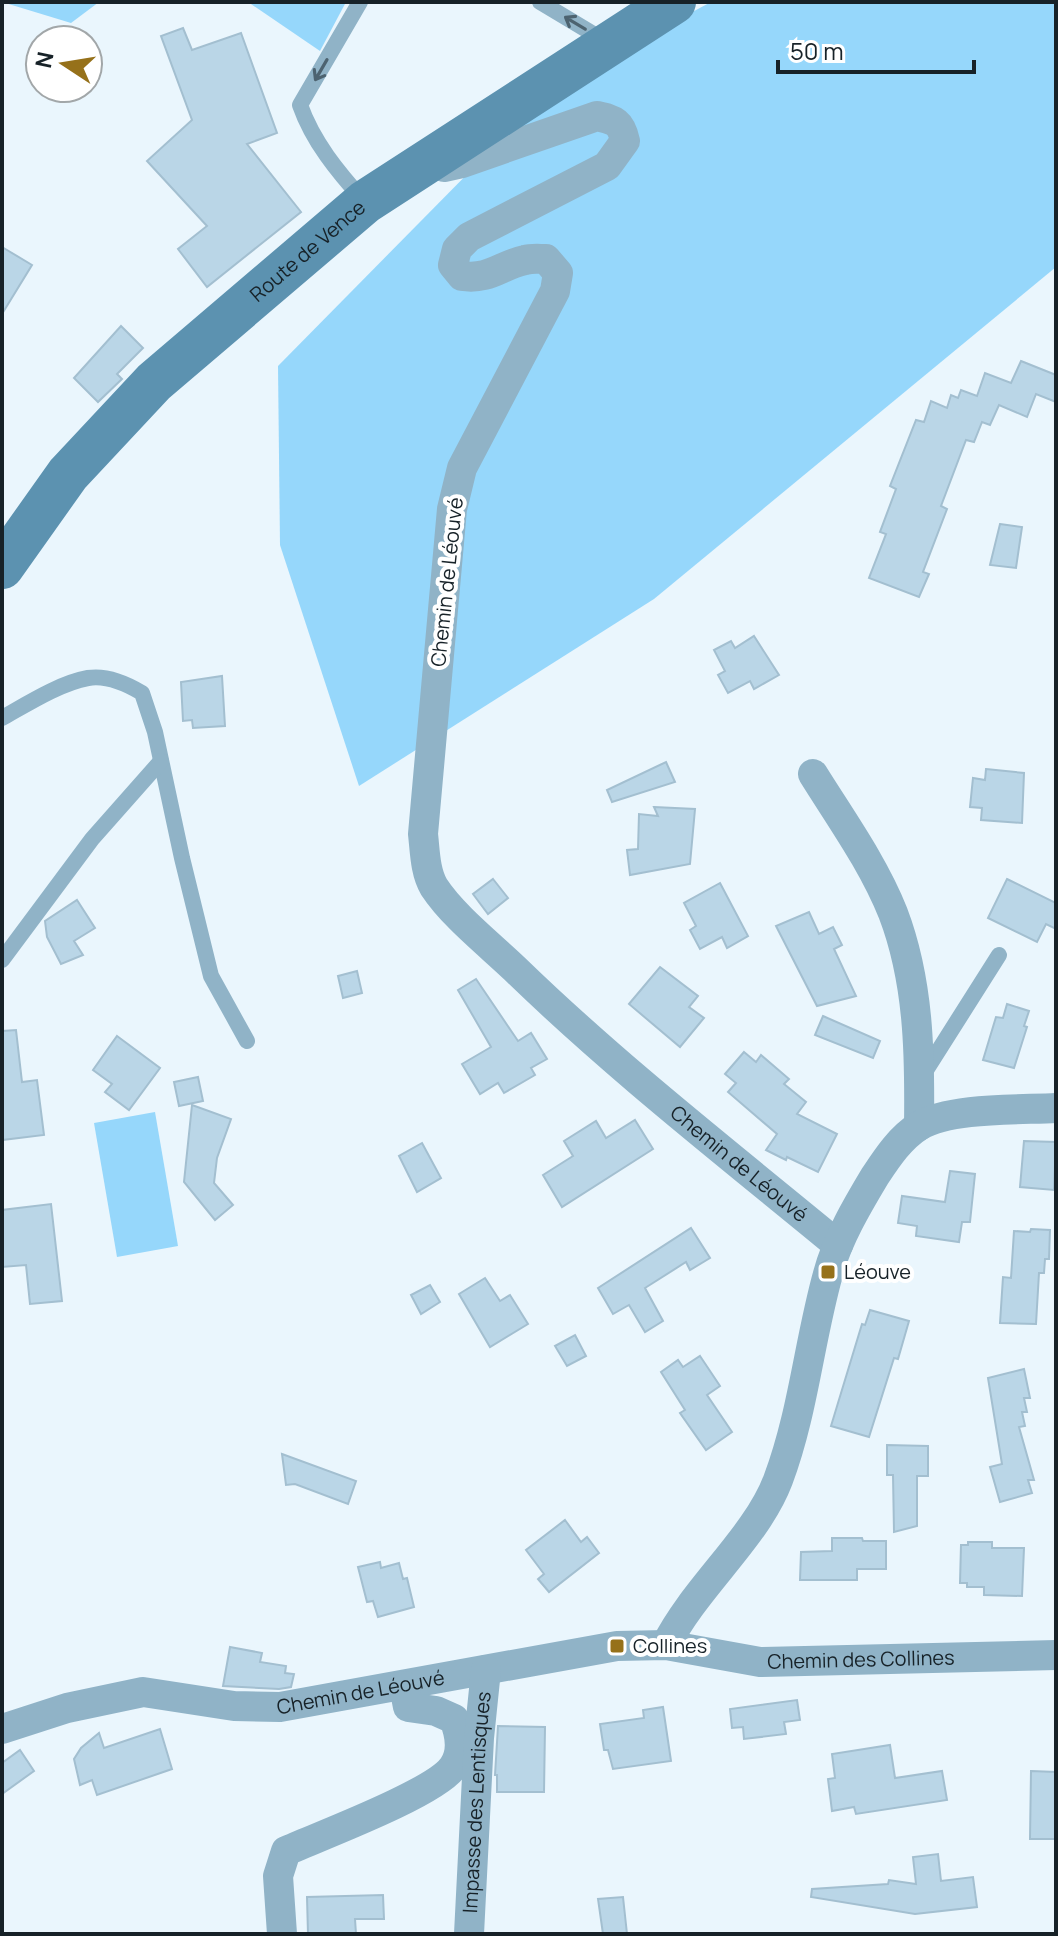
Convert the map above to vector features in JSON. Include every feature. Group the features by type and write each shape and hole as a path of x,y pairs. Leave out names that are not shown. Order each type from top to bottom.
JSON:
{"main road":[{"name":"Route de Vence","path":"2,567 68,474 154,382 365,202 674,2"}],"street":[{"name":"Chemin de Léouvé","path":"429,159 444,167 462,163 597,116 614,120 622,126 625,141 607,166 469,237 457,249 453,265 462,276 475,278 525,260 546,259 558,273 555,291 462,468 452,509 423,834 433,886 569,1022 838,1245"},
{"path":"813,774 872,869 893,913 912,978 920,1079 919,1126"},
{"path":"666,1645 679,1619 758,1517 777,1482 791,1438 828,1272 838,1245 867,1189 893,1149 919,1126 951,1115 1056,1108"},
{"name":"Chemin de Léouvé","path":"2,1729 67,1708 143,1692 234,1706 280,1707 617,1646 666,1645"},
{"name":"Chemin des Collines","path":"666,1645 760,1662 1056,1655"},
{"name":"Impasse des Lentisques","path":"469,1934 479,1738 486,1670"},
{"path":"282,1934 278,1876 286,1851 420,1792 452,1768 459,1753 460,1734 454,1719 436,1711 408,1707 404,1686"}],"lane":[{"path":"360,2 300,105 306,122 332,164 365,202"},
{"path":"540,2 609,43"},
{"path":"2,718 40,696 90,678 125,683 142,693 150,714 211,976 247,1041"},
{"path":"2,960 92,839 161,761"},
{"path":"920,1079 999,955"}],"shaded area":[{"path":"2,2 99,2 71,23"},
{"path":"248,2 346,2 320,51"},
{"path":"711,2 1056,2 1056,267 654,599 359,786 280,545 278,366 554,86"},
{"path":"155,1112 178,1246 117,1257 94,1123"}],"building":[{"path":"183,28 192,50 241,33 277,133 247,144 301,212 207,287 178,249 207,226 147,161 192,120 161,36"},
{"path":"2,247 32,265 2,314"},
{"path":"121,326 143,348 117,374 122,379 98,402 74,378"},
{"path":"1021,361 1056,375 1056,402 1036,394 1027,417 999,405 990,425 982,422 974,442 966,440 941,506 947,509 923,572 929,574 919,597 869,578 886,534 880,532 896,489 890,486 916,420 924,422 931,401 947,408 951,395 958,398 961,390 977,396 985,373 1011,383"},
{"path":"1000,524 1022,527 1016,568 990,565"},
{"path":"754,636 779,675 754,689 750,681 728,693 718,675 725,671 714,650 731,641 735,648"},
{"path":"222,676 225,726 193,728 192,720 183,721 181,682"},
{"path":"666,762 675,782 612,802 607,790"},
{"path":"986,769 1024,773 1022,823 981,820 982,808 970,807 973,778 985,780"},
{"path":"654,807 695,809 690,864 630,875 627,850 638,849 639,814 658,816"},
{"path":"493,879 508,898 488,914 473,894"},
{"path":"1007,879 1056,903 1056,929 1046,924 1037,942 988,918"},
{"path":"720,883 748,936 727,948 722,937 700,949 690,930 696,926 684,903"},
{"path":"77,900 95,928 74,941 83,955 61,964 47,937 45,921"},
{"path":"809,912 819,934 833,927 842,945 834,949 856,996 817,1006 776,926"},
{"path":"660,967 698,996 689,1007 704,1018 680,1047 629,1004"},
{"path":"357,971 362,993 343,998 338,976"},
{"path":"476,979 518,1041 531,1033 547,1059 531,1068 535,1075 504,1093 498,1083 480,1094 462,1064 491,1047 458,990"},
{"path":"1007,1004 1029,1011 1014,1068 983,1060 996,1017 1003,1018"},
{"path":"823,1016 880,1041 873,1058 815,1035"},
{"path":"16,1030 22,1082 37,1080 44,1135 2,1140 2,1031"},
{"path":"117,1036 160,1068 129,1110 105,1092 112,1084 93,1070"},
{"path":"744,1052 756,1062 761,1055 789,1079 784,1084 806,1102 797,1114 837,1134 818,1172 766,1150 777,1134 728,1092 736,1083 725,1074"},
{"path":"198,1077 203,1101 179,1106 174,1082"},
{"path":"192,1105 231,1119 217,1158 214,1183 233,1205 215,1220 184,1182"},
{"path":"635,1120 653,1149 562,1207 543,1175 573,1156 564,1141 596,1121 606,1138"},
{"path":"1024,1141 1056,1142 1054,1190 1020,1187"},
{"path":"422,1143 441,1178 417,1192 399,1156"},
{"path":"950,1171 975,1174 970,1222 962,1222 959,1242 916,1236 917,1226 898,1223 902,1196 945,1202"},
{"path":"51,1204 62,1301 30,1304 26,1265 2,1267 2,1210"},
{"path":"691,1228 710,1258 690,1270 686,1262 645,1288 663,1321 645,1332 629,1305 613,1314 598,1288"},
{"path":"1031,1229 1050,1230 1049,1259 1045,1259 1044,1273 1039,1273 1036,1324 1000,1323 1003,1277 1011,1278 1014,1231 1030,1232"},
{"path":"485,1278 500,1301 510,1295 528,1324 490,1347 459,1294"},
{"path":"430,1285 440,1302 421,1314 411,1295"},
{"path":"870,1310 909,1321 869,1437 831,1426 862,1324 865,1325"},
{"path":"575,1335 586,1356 567,1366 555,1346"},
{"path":"700,1356 720,1386 707,1395 732,1432 706,1450 680,1413 685,1410 661,1372 678,1360 683,1367"},
{"path":"1024,1369 1030,1398 1024,1398 1027,1412 1022,1412 1025,1426 1019,1427 1034,1480 1028,1480 1032,1493 1000,1502 990,1467 1002,1464 988,1378"},
{"path":"887,1445 928,1446 928,1476 917,1476 917,1526 894,1532 893,1475 887,1475"},
{"path":"282,1454 356,1481 348,1504 295,1484 286,1485"},
{"path":"565,1520 581,1542 587,1537 599,1553 549,1592 538,1579 544,1574 526,1550"},
{"path":"832,1538 886,1541 886,1569 857,1569 857,1580 800,1580 801,1552 832,1551"},
{"path":"968,1542 992,1542 992,1548 1024,1548 1022,1596 984,1595 984,1587 967,1587 967,1583 960,1583 961,1545 968,1545"},
{"path":"380,1562 381,1568 399,1563 403,1579 407,1578 414,1607 378,1617 373,1601 367,1602 358,1567"},
{"path":"230,1647 262,1653 260,1662 286,1666 285,1673 294,1674 291,1687 223,1686"},
{"path":"797,1700 800,1720 784,1722 786,1734 744,1739 743,1727 732,1728 730,1709"},
{"path":"663,1707 671,1761 613,1769 608,1750 604,1750 600,1724 644,1718 643,1710"},
{"path":"498,1726 545,1727 544,1792 497,1792"},
{"path":"160,1729 172,1769 97,1795 92,1780 80,1785 74,1759 81,1748 99,1733 104,1748"},
{"path":"890,1745 895,1778 942,1771 947,1800 856,1814 854,1807 832,1811 828,1779 835,1778 832,1754"},
{"path":"20,1750 34,1771 2,1794 2,1763"},
{"path":"1031,1771 1056,1772 1056,1839 1030,1839"},
{"path":"938,1854 941,1881 973,1877 977,1907 915,1914 811,1897 812,1889 888,1884 889,1880 916,1884 913,1857"},
{"path":"383,1895 384,1919 355,1919 356,1934 308,1934 307,1897"},
{"path":"623,1897 627,1934 603,1934 598,1899"}],"place":[{"name":"Léouve","path":"828,1272"},
{"name":"Collines","path":"617,1646"}]}
